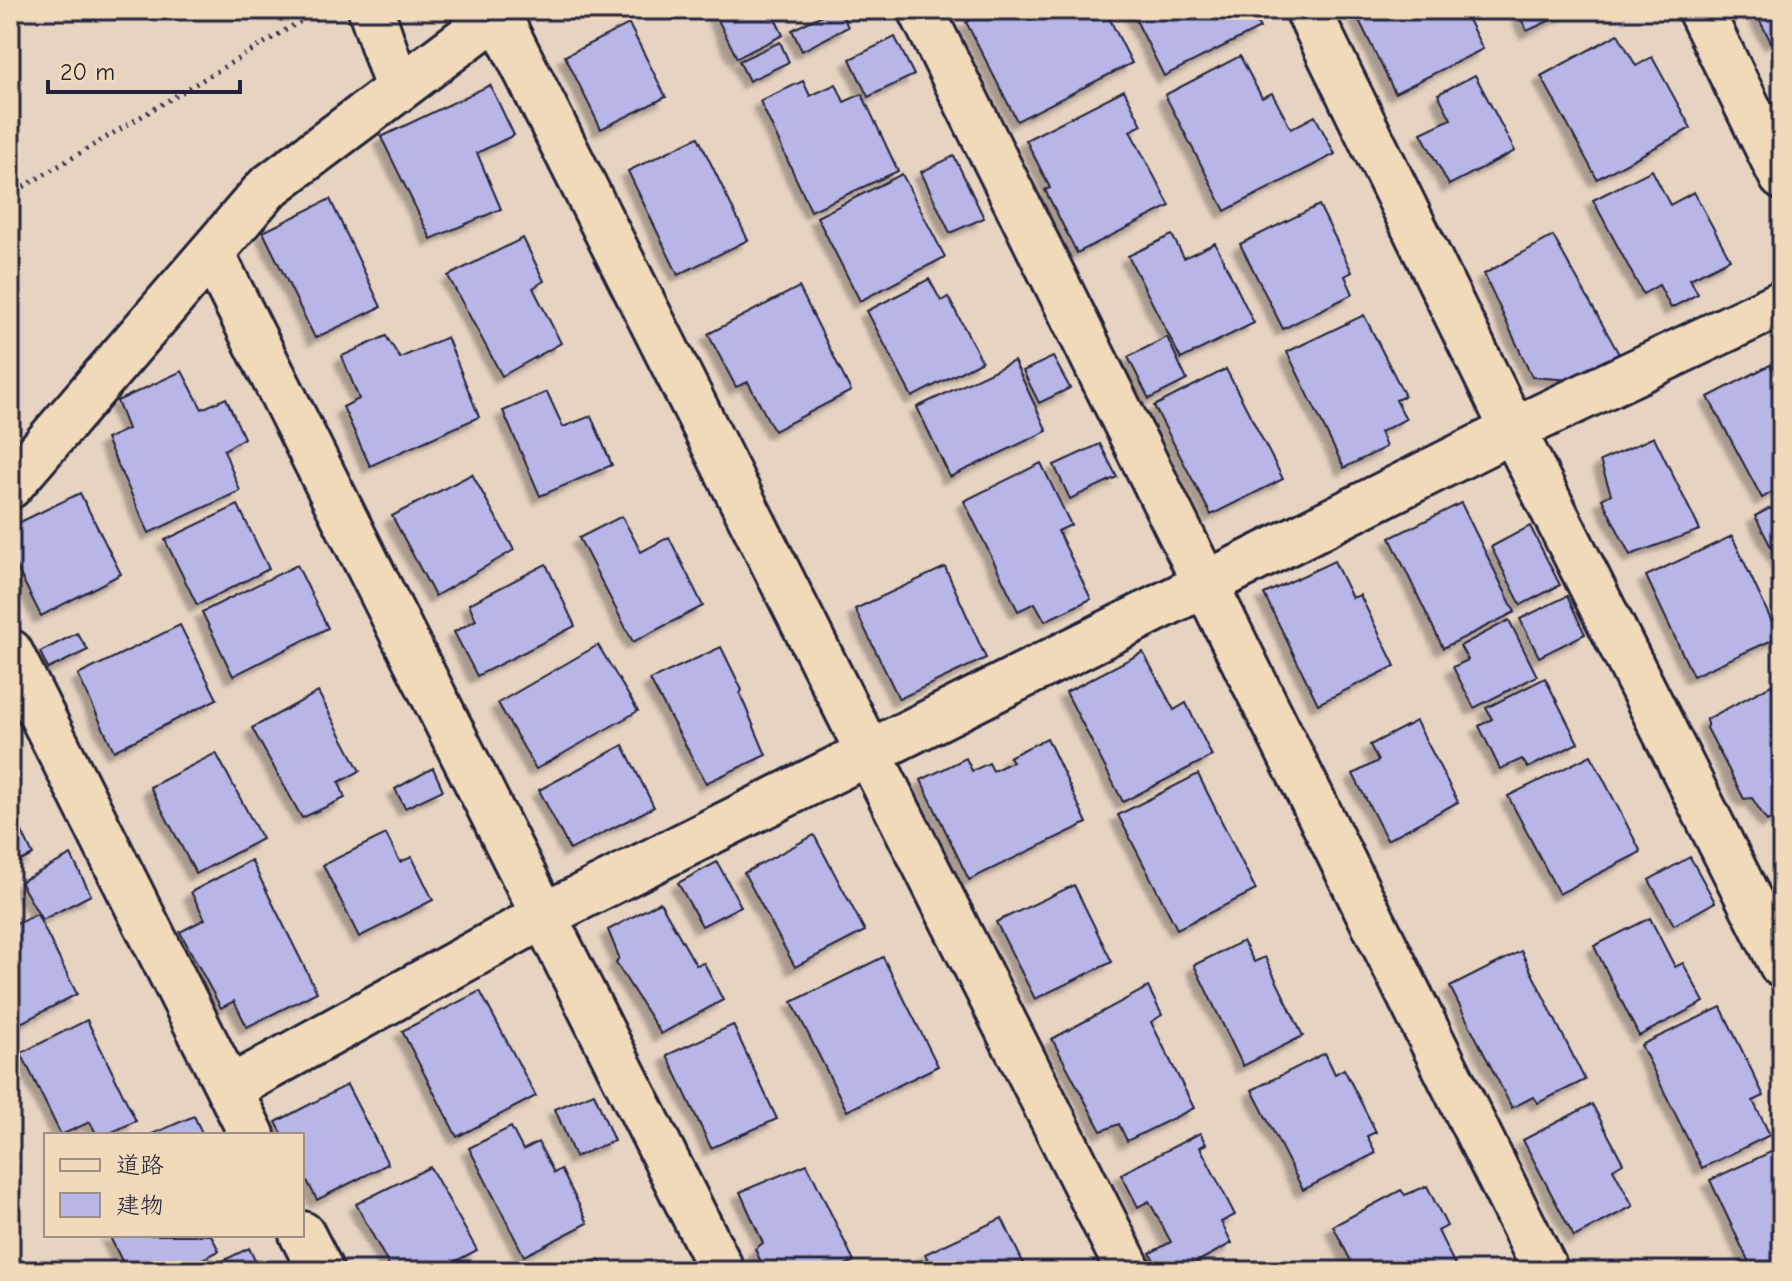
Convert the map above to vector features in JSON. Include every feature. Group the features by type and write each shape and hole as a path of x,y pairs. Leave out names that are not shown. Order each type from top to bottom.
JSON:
{"street":[{"path":"371,10 398,88"},
{"path":"921,10 1546,1271"},
{"path":"1308,10 1513,430 1782,965"},
{"path":"1700,10 1782,177"},
{"path":"10,486 267,188 501,12 1129,1271"},
{"path":"212,254 722,1271"},
{"path":"229,1089 545,915 1513,430 1782,303"},
{"path":"10,652 251,1133"},
{"path":"304,1237 321,1271"}],"path":[{"path":"10,195 311,15 371,10"}],"building":[{"path":"713,10 771,10 783,35 737,58"},
{"path":"832,10 840,10 848,27 802,51 792,30"},
{"path":"990,10 1069,10 1071,14 1079,10 1105,10 1132,63 1017,121 966,22"},
{"path":"1131,10 1251,10 1260,28 1164,76"},
{"path":"1354,10 1463,10 1483,49 1395,93"},
{"path":"1517,10 1573,10 1527,31"},
{"path":"1754,10 1782,10 1782,36 1771,42"},
{"path":"629,24 666,97 601,129 565,56"},
{"path":"1618,34 1636,66 1652,57 1691,128 1597,179 1541,76"},
{"path":"895,37 914,75 868,97 850,59"},
{"path":"780,42 789,62 749,81 739,61"},
{"path":"1240,56 1262,98 1272,93 1291,129 1315,116 1335,154 1225,211 1165,95"},
{"path":"1475,75 1515,151 1449,185 1421,133 1451,119 1438,94"},
{"path":"803,81 810,96 836,84 844,102 862,94 898,171 811,211 760,101"},
{"path":"490,85 514,135 477,153 501,209 431,239 381,137"},
{"path":"1124,90 1142,125 1130,131 1170,206 1077,253 1045,190 1050,188 1026,140"},
{"path":"698,137 748,240 678,275 628,171"},
{"path":"954,156 984,218 950,233 921,172"},
{"path":"1652,170 1670,205 1694,192 1730,259 1690,279 1698,294 1671,308 1659,285 1643,294 1593,200"},
{"path":"902,174 945,257 860,301 817,217"},
{"path":"330,199 381,307 315,338 263,232"},
{"path":"1319,205 1352,272 1345,276 1353,294 1283,329 1240,244"},
{"path":"1172,235 1184,258 1215,243 1254,323 1181,359 1128,256"},
{"path":"1553,236 1619,354 1572,380 1532,377 1484,274"},
{"path":"523,238 544,281 533,288 561,343 502,376 448,276"},
{"path":"929,279 941,301 948,297 982,361 912,397 867,311"},
{"path":"799,287 851,391 774,431 748,382 736,387 708,334"},
{"path":"1364,315 1405,396 1396,400 1406,419 1380,432 1386,447 1344,468 1287,352"},
{"path":"386,336 400,358 447,337 479,417 370,466 343,407 359,399 342,356"},
{"path":"1167,337 1187,380 1149,399 1128,357"},
{"path":"1053,357 1070,388 1039,403 1023,371"},
{"path":"1014,361 1047,431 950,477 917,407"},
{"path":"1770,365 1782,385 1782,486 1762,498 1708,397"},
{"path":"1226,369 1283,479 1211,515 1154,406"},
{"path":"182,371 202,409 226,398 244,438 224,450 240,491 149,533 106,439 128,429 117,401"},
{"path":"547,392 563,427 591,416 612,465 540,496 503,411"},
{"path":"1654,437 1700,530 1630,555 1602,499 1611,494 1600,461"},
{"path":"1100,444 1117,477 1070,499 1054,465"},
{"path":"1041,463 1071,525 1058,531 1091,599 1045,621 1035,603 1018,611 964,501"},
{"path":"472,474 514,550 435,596 392,516"},
{"path":"80,493 121,574 41,616 10,554 10,527"},
{"path":"1461,503 1515,612 1443,648 1390,538"},
{"path":"238,505 269,569 197,605 165,540"},
{"path":"1770,508 1775,512 1782,509 1782,568 1755,516"},
{"path":"622,516 641,552 669,537 703,606 633,642 579,538"},
{"path":"1530,526 1560,585 1521,605 1491,547"},
{"path":"1732,536 1779,637 1693,676 1646,576"},
{"path":"1334,561 1352,598 1360,595 1395,666 1318,704 1264,594"},
{"path":"546,564 575,626 477,676 454,632 476,620 469,604"},
{"path":"297,565 328,628 233,676 202,612"},
{"path":"945,567 986,658 899,699 855,609"},
{"path":"1567,596 1585,634 1539,657 1520,619"},
{"path":"1509,620 1537,676 1474,708 1453,667 1468,660 1460,646"},
{"path":"180,625 217,699 114,751 78,675"},
{"path":"77,633 88,650 48,669 40,652"},
{"path":"598,645 638,711 536,769 498,703"},
{"path":"721,647 742,690 740,694 766,755 706,783 650,680"},
{"path":"1143,652 1174,710 1186,703 1212,756 1123,802 1066,692"},
{"path":"1545,678 1578,743 1528,768 1522,759 1500,769 1479,726 1492,719 1486,708"},
{"path":"1771,685 1782,706 1782,814 1767,821 1752,798 1744,799 1707,728 1707,719"},
{"path":"318,692 360,771 339,782 345,798 302,818 252,728"},
{"path":"1416,721 1458,802 1387,840 1353,774 1378,761 1370,745"},
{"path":"1047,738 1087,823 969,880 921,780 966,758 972,771 989,763 993,771 1012,762 1009,757"},
{"path":"623,745 654,807 570,850 539,790"},
{"path":"216,753 262,839 196,874 150,787"},
{"path":"1591,755 1641,852 1559,894 1508,796"},
{"path":"433,768 443,790 405,808 395,789"},
{"path":"1198,774 1256,890 1177,929 1118,815"},
{"path":"10,806 33,855 10,866"},
{"path":"386,834 400,862 412,857 433,900 359,937 323,865"},
{"path":"814,835 865,931 795,967 744,873"},
{"path":"71,855 91,895 42,920 20,882"},
{"path":"1690,857 1715,902 1674,925 1649,880"},
{"path":"251,860 317,992 247,1027 234,1001 221,1008 180,932 205,919 191,892"},
{"path":"717,862 741,906 702,926 678,883"},
{"path":"1074,885 1112,962 1035,999 996,922"},
{"path":"660,902 696,965 704,963 723,1000 661,1034 616,963 619,957 608,930"},
{"path":"37,914 77,994 13,1027 10,927"},
{"path":"1650,918 1675,967 1683,963 1704,1002 1639,1036 1594,946"},
{"path":"1243,941 1254,962 1265,957 1303,1036 1243,1066 1194,965"},
{"path":"1521,951 1585,1080 1538,1103 1533,1097 1512,1108 1450,987"},
{"path":"883,957 938,1066 847,1111 792,1002"},
{"path":"1148,987 1162,1015 1151,1022 1194,1108 1127,1141 1119,1124 1101,1131 1052,1039"},
{"path":"480,991 536,1096 457,1137 402,1031"},
{"path":"1721,1007 1764,1096 1753,1101 1770,1135 1702,1168 1641,1045"},
{"path":"87,1020 136,1121 110,1133 96,1133 90,1122 60,1133 21,1053"},
{"path":"733,1025 777,1119 711,1148 667,1055"},
{"path":"1325,1053 1335,1074 1344,1069 1376,1132 1367,1136 1376,1153 1303,1190 1252,1090"},
{"path":"347,1085 388,1164 317,1200 304,1175 304,1133 282,1133 276,1122"},
{"path":"594,1093 614,1141 575,1157 555,1109"},
{"path":"1592,1104 1623,1163 1613,1169 1633,1206 1574,1237 1523,1140"},
{"path":"194,1116 202,1133 155,1133"},
{"path":"511,1127 523,1150 538,1142 554,1173 561,1169 588,1223 524,1256 469,1148"},
{"path":"1200,1133 1206,1144 1200,1147 1235,1215 1221,1222 1232,1243 1180,1271 1160,1271 1150,1253 1171,1242 1149,1201 1138,1207 1121,1174"},
{"path":"1775,1150 1782,1164 1782,1271 1753,1271 1710,1180"},
{"path":"807,1164 854,1261 833,1271 765,1271 755,1249 763,1243 740,1192"},
{"path":"430,1167 477,1250 437,1271 392,1271 356,1204"},
{"path":"1427,1186 1447,1226 1438,1231 1458,1271 1356,1271 1333,1226 1401,1190 1405,1195"},
{"path":"1002,1218 1027,1271 933,1271 925,1254"},
{"path":"110,1237 212,1237 219,1251 178,1271 127,1271"},
{"path":"249,1248 259,1269 214,1271 212,1266"},
{"path":"599,1259 605,1271 575,1271"}]}
